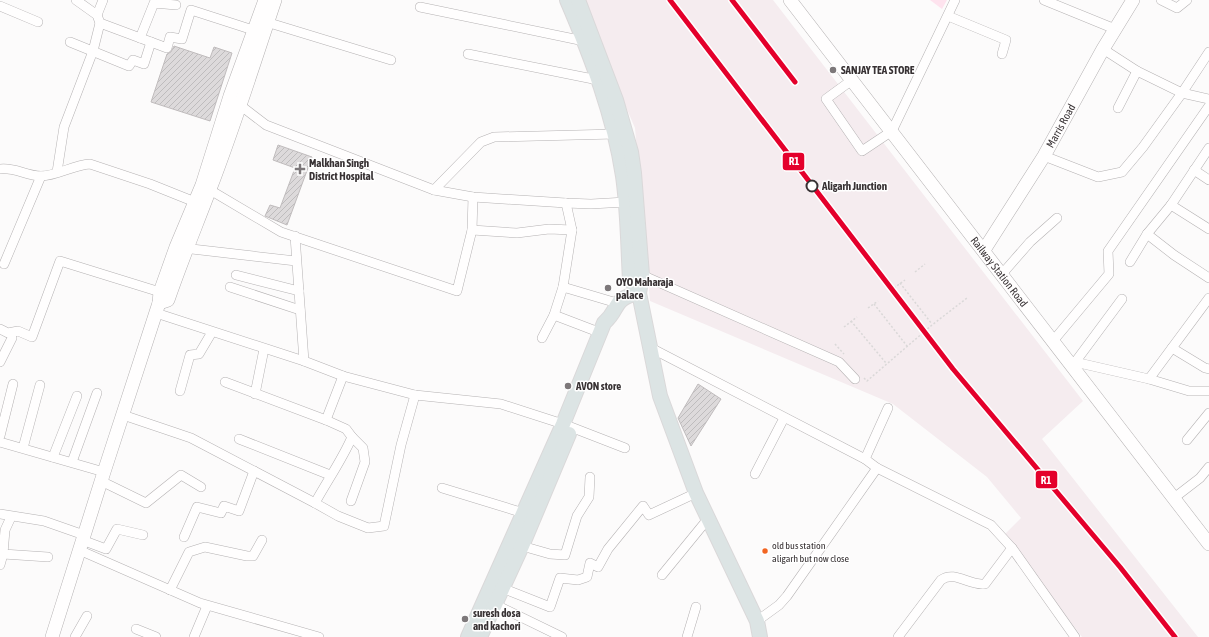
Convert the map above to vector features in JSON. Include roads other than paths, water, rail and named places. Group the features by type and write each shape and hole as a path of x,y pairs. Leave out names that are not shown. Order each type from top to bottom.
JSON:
{"main road":[{"path":"567,0 598,80 615,134 626,202 630,280 640,285"},
{"path":"578,0 616,100 631,152 634,173 640,285 649,347 660,396 707,520 757,621 760,637"},
{"path":"593,364 604,323 625,296 640,285"},
{"path":"468,637 490,602 529,515 593,364 614,326 614,310"},
{"path":"480,637 490,602 502,588 522,546 529,515"}],"street":[{"path":"76,0 99,19 140,38 167,48 170,37 182,39 191,10 259,24 391,60"},
{"path":"57,172 64,127 93,51 103,0"},
{"path":"181,248 241,106 265,0"},
{"path":"158,303 168,300 181,248 196,202 206,188 230,96 259,24 275,0"},
{"name":"Railway Station Road","path":"790,0 1053,341 1071,360 1209,544"},
{"path":"852,80 826,99 862,151 892,131 955,0"},
{"path":"1044,0 1115,29"},
{"name":"Marris Road","path":"984,250 1044,156 1103,49 1134,0"},
{"path":"1161,0 1177,8 1187,0"},
{"path":"140,38 154,3 176,5"},
{"path":"0,6 38,22"},
{"path":"420,7 584,41"},
{"path":"948,16 1006,40 1002,54"},
{"path":"70,42 129,66 133,60 144,64 151,42"},
{"path":"1103,49 1137,71 1182,93 1209,99"},
{"path":"1044,156 1098,177 1122,172 1182,93 1209,52"},
{"path":"468,54 598,80"},
{"path":"1118,108 1137,71"},
{"path":"230,96 266,125 434,190 473,197 566,203 591,204 626,202"},
{"path":"1053,341 1109,274 1108,251 1209,106"},
{"path":"434,190 481,142 494,137 615,134"},
{"path":"1130,262 1147,234 1171,205 1209,148"},
{"path":"0,169 12,169 41,176 80,164 90,164 150,184 196,202"},
{"path":"1194,170 1209,180"},
{"path":"4,264 41,176"},
{"path":"206,188 282,232 458,291 472,230 473,197"},
{"path":"542,338 554,314 563,288 572,230 566,203"},
{"path":"1171,205 1209,229"},
{"path":"1002,274 1030,242 1057,218"},
{"path":"472,230 517,233 549,229 572,230"},
{"path":"1147,234 1174,255 1209,278"},
{"path":"295,236 304,361"},
{"path":"181,248 296,261"},
{"path":"0,329 8,334 18,331 32,337 60,260 158,303 212,332 304,361 343,376 415,395 501,404 567,426 625,448"},
{"path":"236,276 299,292"},
{"path":"640,285 839,362 855,379"},
{"path":"230,287 300,310"},
{"path":"563,288 614,310"},
{"path":"1122,299 1071,360 1150,379 1189,391 1209,391"},
{"path":"1150,379 1209,299"},
{"path":"52,637 158,303"},
{"path":"554,314 601,333"},
{"path":"180,391 190,356 199,354 212,332"},
{"path":"0,362 12,338"},
{"path":"649,347 865,459 878,468 991,525 1012,548 1075,637"},
{"path":"1172,348 1209,369"},
{"path":"255,394 264,349"},
{"path":"326,420 343,376"},
{"path":"225,382 346,429 352,438 363,448 364,462 351,501"},
{"path":"0,436 13,384"},
{"path":"23,448 40,384"},
{"path":"72,462 97,393"},
{"path":"123,415 191,438 338,516 368,528 384,526 401,445 415,395"},
{"path":"54,457 77,396"},
{"path":"865,459 888,408"},
{"path":"1187,440 1209,413"},
{"path":"755,474 784,418"},
{"path":"315,503 330,475 346,453 352,438"},
{"path":"239,439 330,475"},
{"path":"0,442 72,462 102,476 146,503 181,475 201,487"},
{"path":"1174,498 1200,478 1209,467"},
{"path":"757,621 779,605 787,596 878,468"},
{"path":"184,537 197,507 221,513 224,506 239,511 254,471"},
{"path":"522,546 550,554 565,555 578,516 589,497 590,476"},
{"path":"442,488 529,515"},
{"path":"502,588 550,608 560,578 578,580 587,577 590,563 598,567 608,549 643,506 649,515 696,493"},
{"path":"0,514 11,517 44,521 170,590 207,606 319,637"},
{"path":"0,565 5,530 11,517"},
{"path":"662,575 707,520"},
{"path":"82,542 106,549 117,529 143,535"},
{"path":"170,590 189,552 205,547 253,556 262,540"},
{"path":"898,637 941,580 947,576 953,576 979,585 985,584 1012,548"},
{"path":"2,554 48,557"},
{"path":"490,602 562,637"},
{"path":"194,637 207,606"},
{"path":"687,637 696,607"},
{"path":"75,637 87,616"},
{"path":"136,629 156,637"}],"railway":[{"path":"732,0 795,82"}],"place":[{"name":"SANJAY TEA STORE","path":"833,70"},
{"name":"Malkhan Singh District Hospital","path":"300,169"},
{"name":"Aligarh Junction","path":"812,186"},
{"name":"OYO Maharaja palace","path":"608,288"},
{"name":"AVON store","path":"568,386"},
{"name":"old bus station aligarh but now close","path":"765,551"},
{"name":"suresh dosa and kachori","path":"465,619"}]}
